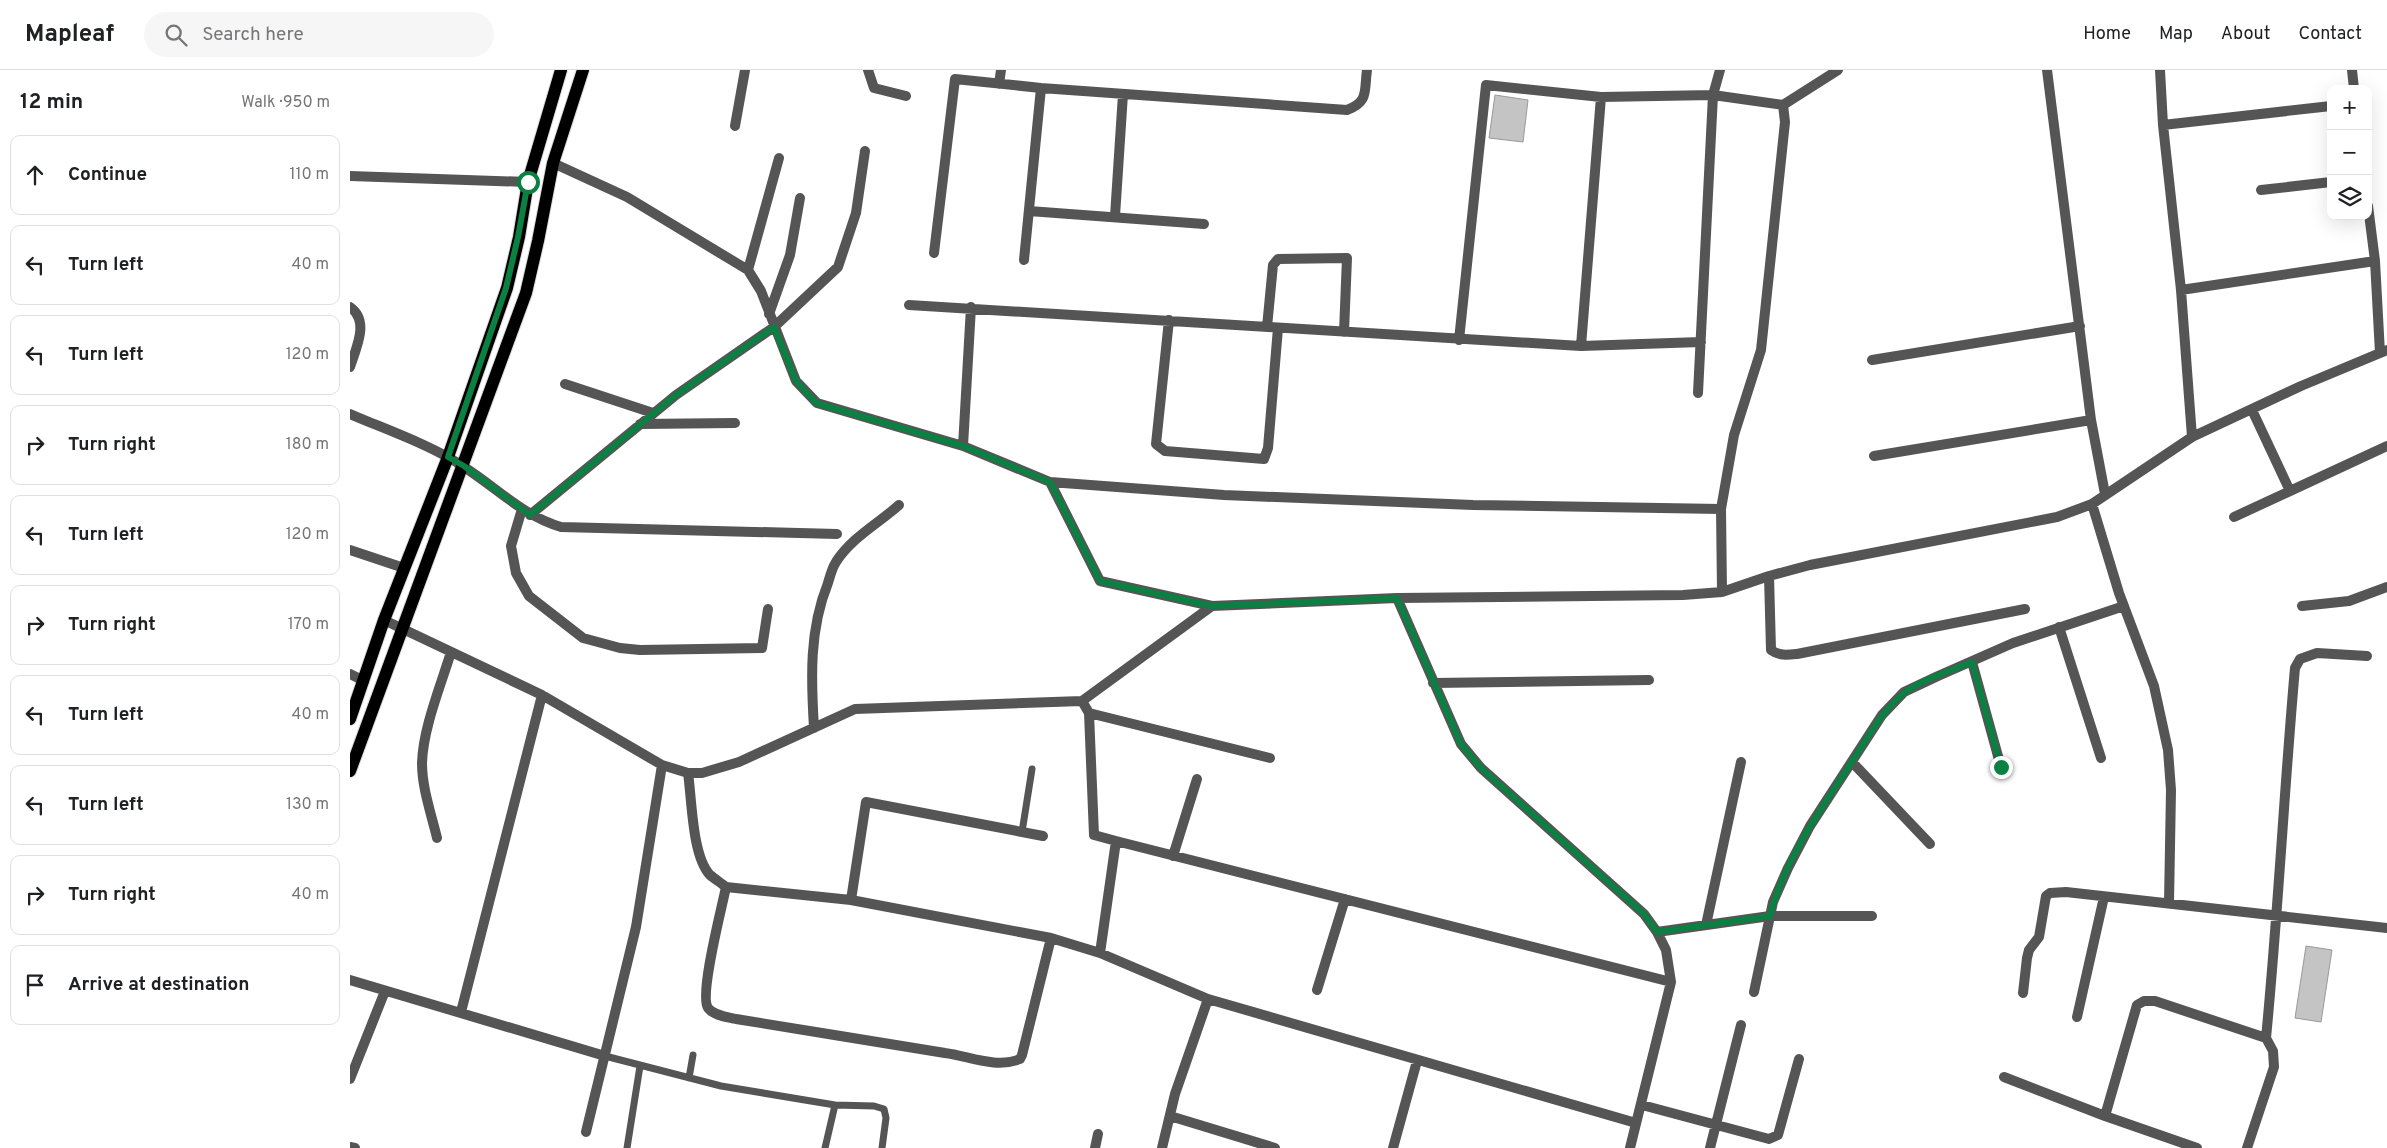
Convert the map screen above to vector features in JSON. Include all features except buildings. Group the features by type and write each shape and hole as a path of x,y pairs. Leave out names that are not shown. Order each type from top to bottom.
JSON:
{"main road":[{"path":"350,719 384,620 448,457 506,288 528,182 560,70"},
{"path":"350,771 464,466 526,293 553,162 583,70"}],"street":[{"path":"735,126 745,70"},
{"path":"868,70 874,88 906,96"},
{"path":"999,84 1001,70"},
{"path":"934,253 955,79 1042,88 1347,110 1359,106 1363,100 1366,70"},
{"path":"1698,393 1713,95 1720,70"},
{"path":"1459,340 1486,85 1601,97 1713,95 1783,105 1838,70"},
{"path":"2047,70 2091,420 2105,494"},
{"path":"2160,70 2181,290 2192,437"},
{"path":"2352,70 2354,85"},
{"path":"1024,260 1042,88"},
{"path":"1115,216 1123,94"},
{"path":"1581,346 1601,97"},
{"path":"1722,592 1721,509 1734,434 1761,350 1778,202 1785,122 1783,105"},
{"path":"2164,125 2327,106"},
{"path":"768,609 762,648 640,650 611,646 583,638 529,596 516,573 511,546 526,512 654,413 774,327 838,267 856,213 866,151"},
{"path":"748,270 778,158"},
{"path":"553,162 627,197 748,270 761,290 796,381 816,403 963,446 1050,482 1274,497 1473,505 1721,509"},
{"path":"350,176 528,182"},
{"path":"2261,190 2327,182"},
{"path":"769,314 790,255 800,198"},
{"path":"1029,211 1204,224"},
{"path":"1050,482 1100,581 1212,606 1397,598 1683,595 1722,592 1769,576 1810,565 2057,517 2092,504 2192,437 2301,386 2383,352 2370,220"},
{"path":"1267,327 1273,264 1278,259 1347,258 1344,332"},
{"path":"2181,290 2375,262"},
{"path":"909,305 971,307 1459,340 1581,346 1701,342"},
{"path":"350,307 356,311 361,321 359,338 350,368"},
{"path":"963,446 971,307"},
{"path":"1169,320 1156,444 1165,451 1264,459 1268,448 1278,328"},
{"path":"1872,360 2080,326"},
{"path":"566,384 654,413"},
{"path":"2252,410 2290,491"},
{"path":"350,414 448,457 464,466 526,512 560,527 838,534"},
{"path":"1874,456 2091,420"},
{"path":"640,424 735,423"},
{"path":"2234,516 2387,446"},
{"path":"2092,504 2124,606 2154,686 2168,750 2171,790 2169,902"},
{"path":"814,728 811,686 813,642 825,589 836,562 857,539 899,505"},
{"path":"350,550 404,568"},
{"path":"1769,576 1771,650 1784,655 2025,609"},
{"path":"2302,606 2349,601 2387,587"},
{"path":"1397,598 1461,744 1481,768 1644,914 1657,932 1666,950 1671,982 1630,1148"},
{"path":"384,620 542,695 662,765 688,773 702,773 739,762 856,709 1082,701 1212,606"},
{"path":"1754,992 1770,916 1788,868 1810,826 1882,715 1904,692 2013,643 2124,606"},
{"path":"2059,627 2101,758"},
{"path":"437,838 425,788 422,763 425,743 451,652"},
{"path":"2247,1148 2274,1067 2273,1051 2266,1038 2278,915 2283,806 2295,668 2300,659 2316,653 2367,656"},
{"path":"1972,662 2001,767"},
{"path":"350,674 364,681"},
{"path":"1433,683 1649,680"},
{"path":"461,1012 542,695"},
{"path":"1082,701 1089,713 1094,835 1671,982"},
{"path":"1089,713 1270,758"},
{"path":"1706,925 1742,762"},
{"path":"1852,762 1930,844"},
{"path":"586,1132 636,927 662,765"},
{"path":"688,773 694,830 700,859 709,874 726,887 850,900 1051,938 1100,953 1208,1000 1636,1123"},
{"path":"1173,856 1197,779"},
{"path":"850,900 866,802 1043,836"},
{"path":"1100,953 1116,841"},
{"path":"726,887 706,981 705,1000 709,1009 719,1015 736,1019 947,1053 995,1063 1010,1063 1020,1059 1022,1055 1051,938"},
{"path":"2023,993 2027,958 2029,950 2039,937 2046,896 2057,892 2169,902 2387,928"},
{"path":"2077,1017 2104,897"},
{"path":"1317,990 1344,899"},
{"path":"1657,932 1770,916 1872,916"},
{"path":"350,980 605,1056"},
{"path":"350,1080 385,991"},
{"path":"1162,1148 1175,1094 1208,1000"},
{"path":"2105,1116 2137,1005 2144,1000 2156,1001 2266,1038"},
{"path":"1710,1148 1741,1024"},
{"path":"1642,1105 1758,1138 1769,1139 1778,1135 1799,1059"},
{"path":"1394,1148 1416,1061"},
{"path":"2004,1077 2105,1116 2197,1148"},
{"path":"1170,1116 1275,1148"},
{"path":"1095,1148 1098,1134"},
{"path":"350,1146 355,1148"}],"lane":[{"path":"1022,832 1032,769"},
{"path":"605,1056 721,1086 835,1105 874,1106 884,1110 886,1118 882,1148"},
{"path":"689,1078 693,1056"},
{"path":"627,1148 640,1066"},
{"path":"825,1148 835,1105"}],"route":[{"path":"528,182 506,288 448,457 464,466 530,515 676,395 774,327 796,381 816,403 963,446 1050,482 1100,581 1212,606 1397,598 1461,744 1481,768 1644,914 1657,932 1770,916 1773,902 1788,868 1810,826 1882,715 1904,692 1972,662 2001,767"}]}
